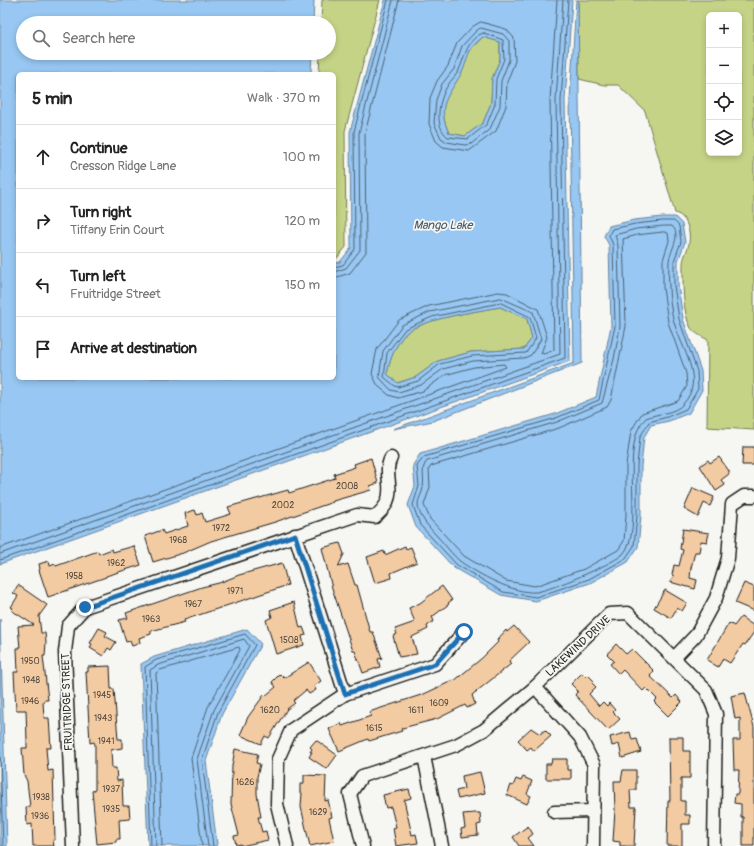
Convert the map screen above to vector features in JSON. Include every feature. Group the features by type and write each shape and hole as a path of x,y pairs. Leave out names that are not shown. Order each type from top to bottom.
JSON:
{"street":[{"name":"FRUITRIDGE STREET","path":"74,846 65,652 68,626 85,607 357,515 375,517 385,506 390,494 387,470 391,458"},
{"path":"675,657 696,635 716,598 728,558 732,504 744,496 754,496"},
{"path":"295,535 345,694"},
{"name":"LAKEWIND DRIVE","path":"363,846 350,794 362,776 456,744 484,730 535,687 609,614 628,612 675,657 706,690 716,714 714,846"},
{"path":"287,846 277,804 278,759 291,730 345,694 435,664 464,632"},
{"path":"535,687 580,737 594,765 593,846"},
{"path":"424,756 442,846"},
{"path":"554,812 593,811"}],"green space":[{"path":"322,0 380,0 345,131 346,247 336,258 336,72 319,72 320,60 336,60 336,16 321,16"},
{"path":"578,0 754,0 754,430 707,427 708,340 692,330 686,314 684,297 683,264 689,243 689,229 683,217 675,213 645,111 618,85 604,85 579,79"},
{"path":"483,37 500,42 500,59 492,79 491,103 483,123 465,136 449,133 443,115 445,102 461,74 468,53"},
{"path":"500,307 527,319 532,338 524,349 471,352 438,361 416,377 397,383 387,374 391,358 396,347 406,333 414,328 451,316"}],"water":[{"name":"Mango Lake","path":"0,0 314,0 313,16 16,16 16,60 312,60 311,72 16,72 16,380 336,380 336,263 340,262 351,248 350,132 385,0 572,0 565,100 570,361 0,564","holes":["483,37 500,42 500,59 492,79 491,103 483,123 465,136 449,133 445,124 445,102 462,72 470,51","500,307 527,319 532,338 524,349 471,352 438,361 416,377 398,383 387,374 391,358 399,342 406,333 424,324 451,316"]},
{"path":"576,0 578,0 582,363 433,421 393,429 574,363 570,100"},
{"path":"675,217 682,224 685,242 678,261 678,285 683,319 701,371 702,390 689,413 669,421 651,425 644,437 641,466 641,516 638,547 628,562 590,583 536,601 501,595 454,568 416,527 408,505 415,486 413,465 420,454 555,414 596,397 611,326 609,245 604,236 609,226 634,220"},
{"path":"0,619 7,846 0,846"},
{"path":"247,629 261,644 222,714 206,761 217,844 216,846 148,846 141,664 154,657"}],"building":[{"path":"743,447 754,447 754,465 742,465"},
{"path":"719,457 729,471 729,474 721,480 725,485 716,491 700,466 708,460 710,463"},
{"path":"371,458 378,483 370,486 371,490 333,501 275,522 211,541 183,553 153,562 145,536 162,530 164,534 188,526 185,513 195,510 197,515 202,513 205,522 231,514 228,507 288,490 289,493 335,478 334,474 355,467 354,464"},
{"path":"693,488 714,497 710,506 704,503 698,517 684,509"},
{"path":"683,529 709,533 707,542 701,541 699,552 695,552 691,568 690,578 697,580 695,589 670,582 674,576 672,575 674,565 679,566 683,550 680,549"},
{"path":"340,543 344,554 338,567 348,564 355,585 357,585 370,632 373,632 382,658 378,659 380,667 363,673 355,651 353,651 332,588 322,548"},
{"path":"134,546 141,565 48,597 39,570 39,564 49,561 50,566 55,564 56,566 98,551 99,554 112,549 113,552"},
{"path":"405,546 406,549 411,547 417,562 391,573 392,578 375,583 367,557 384,551 385,555"},
{"path":"282,563 288,585 184,620 185,622 151,631 151,634 139,638 140,643 132,646 130,641 126,642 119,620 128,618 126,613 202,587 219,583 239,575"},
{"path":"744,583 754,587 754,611 735,603"},
{"path":"18,585 47,605 39,616 41,633 45,633 46,642 45,656 43,656 48,700 44,700 43,702 44,718 49,718 51,748 46,748 48,771 53,770 54,846 33,846 32,824 27,825 26,807 30,807 27,781 24,775 22,748 27,748 26,710 16,710 14,672 18,672 17,648 20,648 18,626 34,625 11,610 13,608 11,607 18,596 13,593"},
{"path":"442,586 452,600 432,617 434,621 427,626 428,629 412,637 417,654 399,657 393,636 397,634 395,629 415,622 409,608 420,603"},
{"path":"665,590 687,603 682,611 677,608 671,618 654,608"},
{"path":"294,602 300,628 303,627 306,635 302,636 304,645 276,654 266,620 272,617 270,610"},
{"path":"741,617 754,626 754,632 745,645 743,644 730,663 723,659 718,667 707,660 729,623 734,626"},
{"path":"514,626 529,642 509,661 511,664 472,695 475,704 467,708 465,705 437,719 406,727 401,729 402,731 369,741 368,739 339,751 329,729 341,723 342,726 371,716 369,712 424,694 454,681 482,658 498,642 497,640 506,630 507,632"},
{"path":"99,628 107,632 105,636 116,642 111,650 108,648 103,656 90,648 92,644 90,643"},
{"path":"616,644 626,654 632,649 654,671 650,676 673,698 676,695 682,702 668,716 654,702 657,699 646,688 643,691 623,670 619,674 610,664 614,661 607,654"},
{"path":"309,662 321,681 314,686 316,690 309,694 306,690 293,701 295,703 287,709 269,738 265,736 261,744 240,735 248,717 264,695 265,696 276,687 272,682 280,674 284,678"},
{"path":"110,666 111,689 114,689 118,739 122,739 122,748 111,750 112,768 116,768 117,781 122,780 123,806 129,806 130,819 119,820 120,839 116,839 116,842 97,844 92,791 95,790 95,744 94,742 90,743 86,672 88,672 88,667"},
{"path":"582,673 586,677 588,675 594,681 592,683 596,687 589,694 599,706 603,702 607,706 609,703 615,710 613,712 620,719 608,730 575,695 578,691 571,684"},
{"path":"745,693 754,727 754,846 743,846 743,817 741,817 741,804 734,803 735,794 738,794 739,770 734,770 733,740 740,740 740,718 735,719 731,696"},
{"path":"531,728 540,734 545,730 551,736 534,751 531,747 527,750 518,740"},
{"path":"630,732 632,740 637,739 641,752 622,758 619,744 612,746 610,737"},
{"path":"669,737 683,737 683,751 690,751 690,778 681,778 681,801 685,801 685,815 690,815 690,824 682,824 682,846 667,846 668,801 670,801"},
{"path":"316,740 337,755 327,769 309,757 312,752 310,752 312,749 310,747"},
{"path":"235,749 258,754 256,763 260,764 257,777 257,794 261,817 258,817 262,832 266,831 268,840 241,846 241,844 236,845 234,836 239,835 231,804 232,766"},
{"path":"552,759 567,759 567,770 571,770 571,779 546,779 546,764 551,764"},
{"path":"623,770 636,770 636,790 630,790 631,807 636,807 634,846 620,846 620,842 613,841 615,810 614,781 621,781"},
{"path":"480,772 485,793 458,799 456,791 464,789 462,776"},
{"path":"304,775 326,776 325,801 328,800 332,817 329,818 334,841 310,846 301,807 302,793 300,793 300,784 304,784"},
{"path":"523,777 532,781 527,794 531,796 527,804 507,795 511,785 513,786 516,779 521,781"},
{"path":"409,789 411,798 404,800 412,835 416,834 418,843 396,846 393,828 396,827 391,807 386,808 383,795"},
{"path":"480,813 481,824 477,825 478,835 462,837 461,829 465,828 463,814"},
{"path":"528,826 533,834 528,838 534,846 519,846 513,837"}],"route":[{"path":"85,607 295,535 345,694 435,664 464,632"}]}
